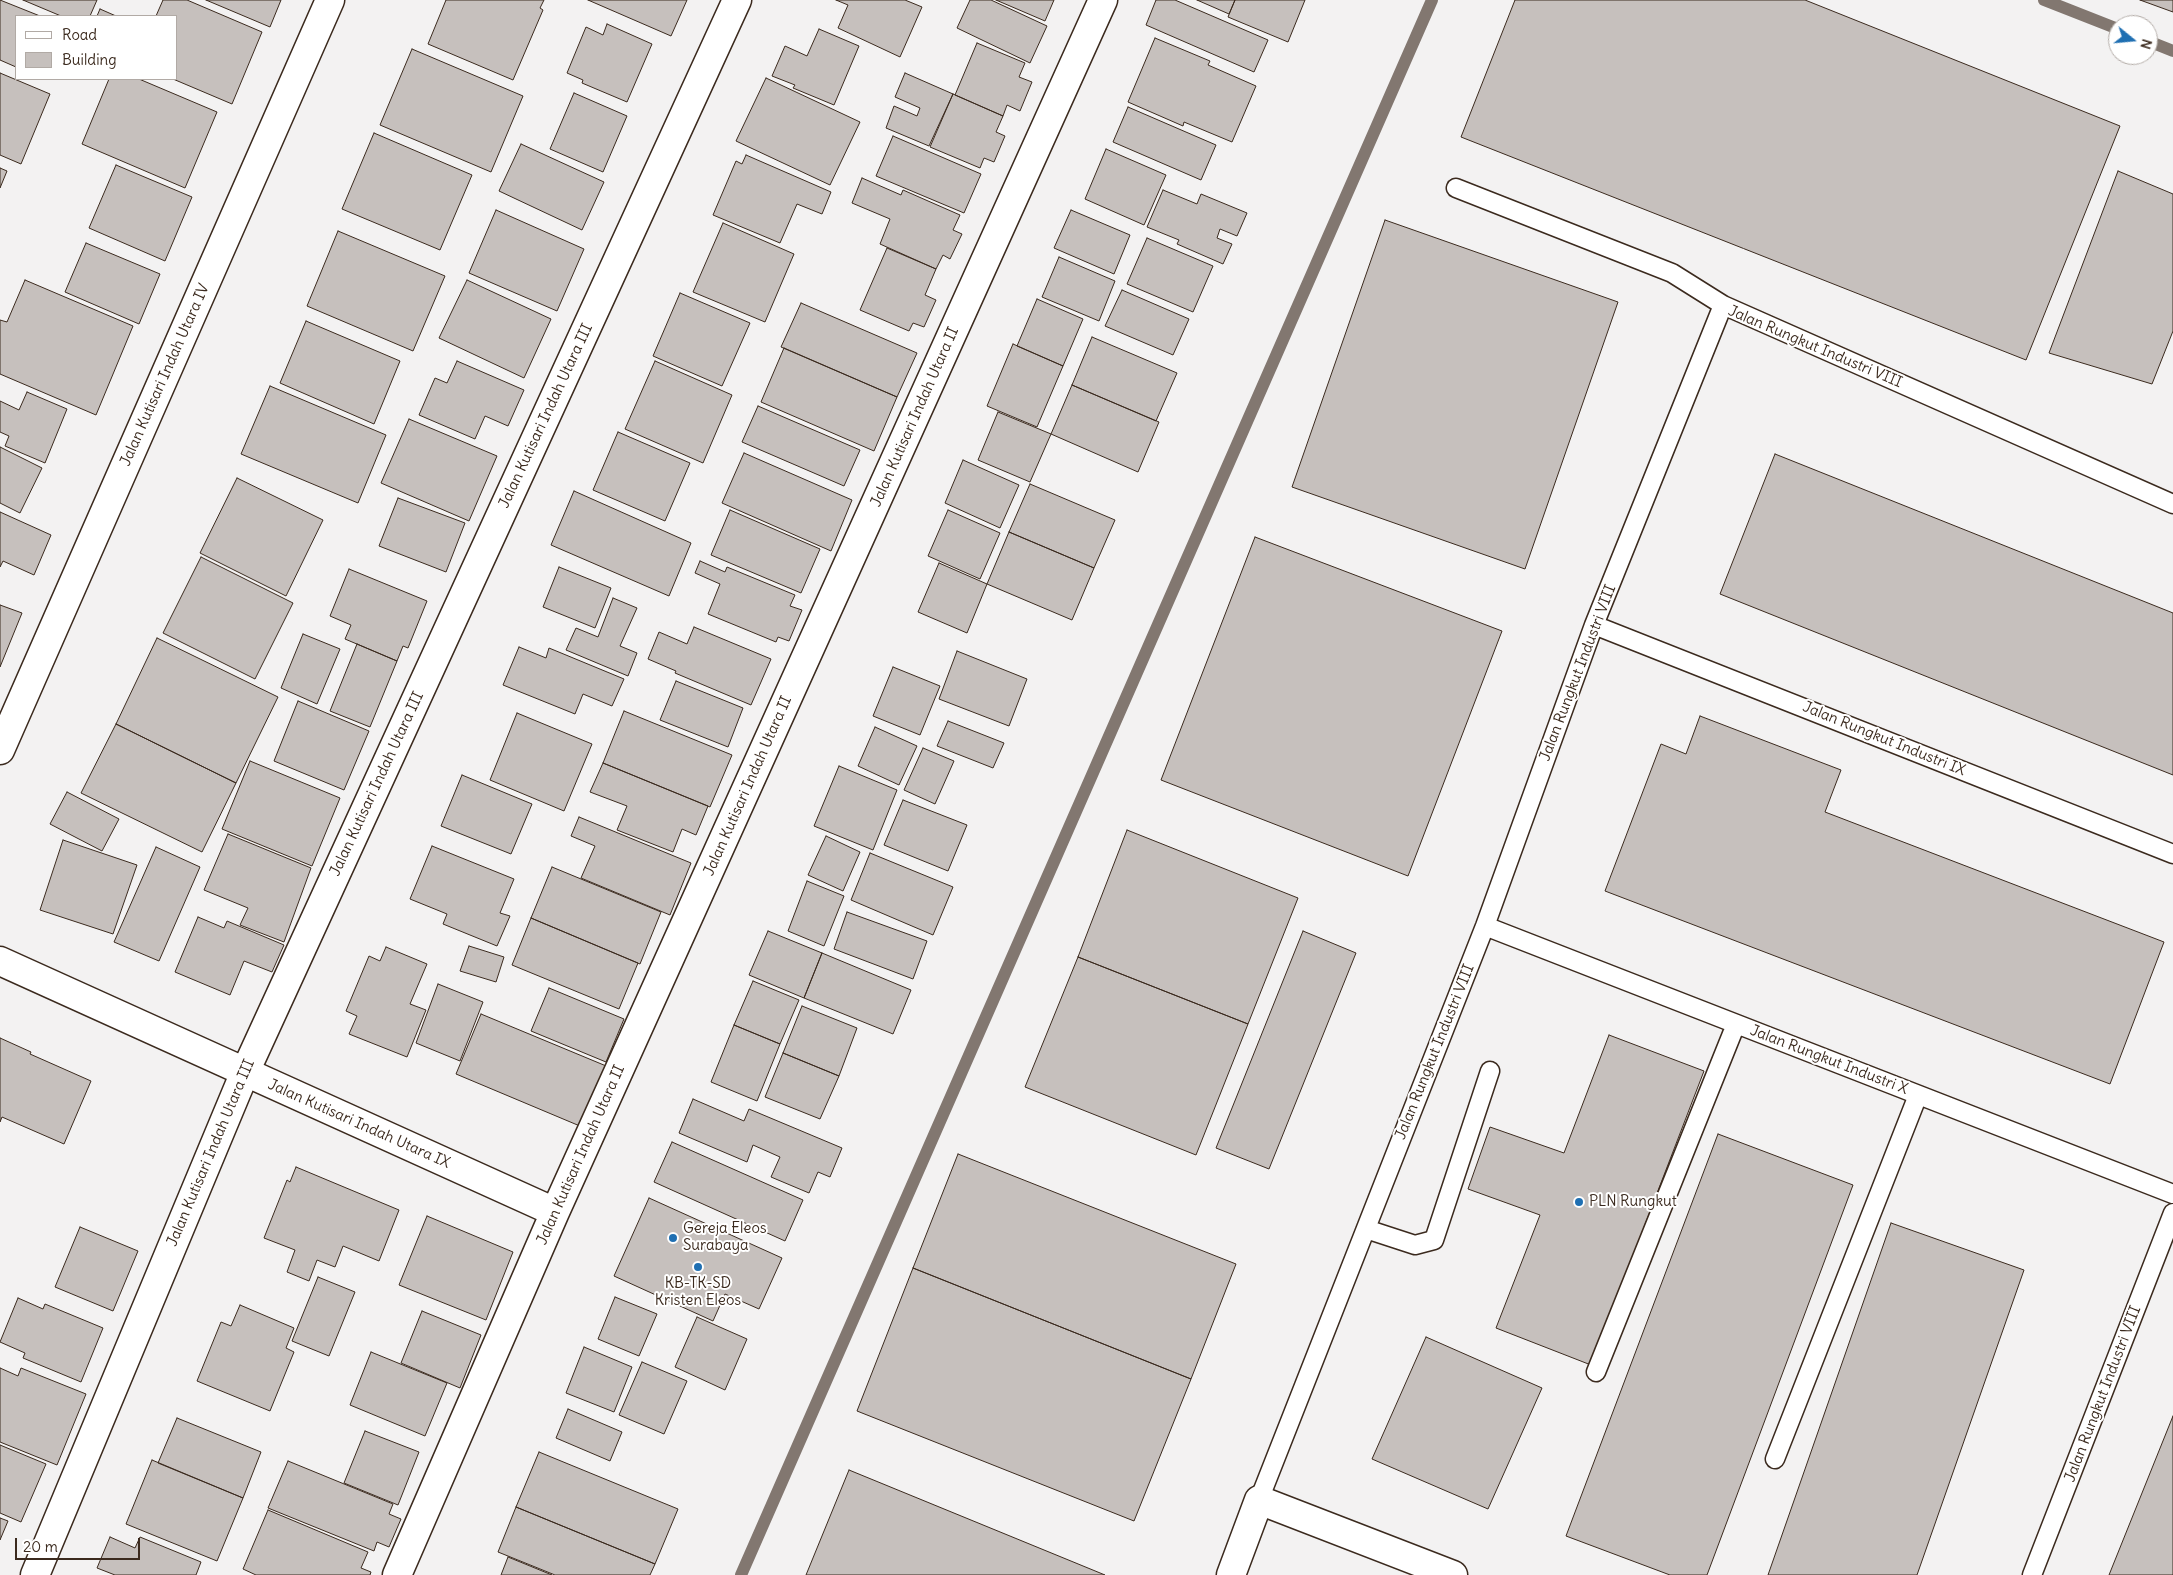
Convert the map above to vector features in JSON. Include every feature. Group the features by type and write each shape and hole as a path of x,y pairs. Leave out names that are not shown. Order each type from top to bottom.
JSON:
{"street":[{"name":"Jalan Kutisari Indah Utara IV","path":"0,750 330,0"},
{"name":"Jalan Kutisari Indah Utara III","path":"35,1575 245,1072 737,0"},
{"name":"Jalan Kutisari Indah Utara II","path":"397,1575 555,1212 1103,0"},
{"name":"Jalan Kutisari Indah Utara IX","path":"0,961 555,1212"},
{"path":"1231,1575 1259,1500 1453,1575"}],"lane":[{"path":"1456,188 1672,273 1723,306"},
{"name":"Jalan Rungkut Industri VIII","path":"1259,1500 1485,926 1594,625 1723,306 2173,504"},
{"name":"Jalan Rungkut Industri IX","path":"1594,625 2173,854"},
{"name":"Jalan Rungkut Industri X","path":"1485,926 2173,1194"},
{"path":"1596,1372 1736,1024"},
{"path":"1366,1229 1415,1245 1434,1240 1490,1071"},
{"path":"1775,1459 1918,1094"},
{"name":"Jalan Rungkut Industri VIII","path":"2032,1575 2173,1213"}],"building":[{"path":"0,0 38,15 15,15 15,67 0,60"},
{"path":"23,0 97,0 90,15 59,15"},
{"path":"163,0 187,0 262,32 232,104 175,80 178,80 178,15 156,15"},
{"path":"206,0 281,0 270,27"},
{"path":"446,0 544,0 540,8 543,10 513,80 428,44"},
{"path":"588,0 687,0 671,36"},
{"path":"836,0 905,0 922,7 900,57 838,28 848,5"},
{"path":"970,0 991,0 1047,26 1030,63 957,28"},
{"path":"996,0 1054,0 1045,21"},
{"path":"1156,0 1175,0 1268,40 1254,72 1146,25"},
{"path":"1197,0 1235,0 1229,14"},
{"path":"1235,0 1305,0 1288,42 1228,17"},
{"path":"1515,0 1805,0 2120,126 2026,360 1461,137"},
{"path":"2140,0 2173,0 2173,12"},
{"path":"100,9 114,15 97,15"},
{"path":"607,24 652,44 627,102 582,83 583,80 567,73 586,27 603,35"},
{"path":"819,29 859,46 834,105 793,88 795,85 772,76 785,46 807,56"},
{"path":"1155,38 1210,61 1208,65 1256,86 1232,142 1184,122 1183,126 1128,102"},
{"path":"977,43 1025,63 1019,77 1032,82 1020,111 1007,105 1003,116 955,95"},
{"path":"412,49 523,96 491,172 380,125"},
{"path":"0,73 50,94 21,164 0,155"},
{"path":"905,73 953,94 929,146 886,128 894,106 917,116 920,108 895,97"},
{"path":"766,78 860,122 830,185 736,141"},
{"path":"109,80 141,80 217,112 185,188 82,144"},
{"path":"574,93 627,116 603,172 550,149"},
{"path":"953,94 1003,116 996,132 1005,136 994,162 984,158 980,168 930,147"},
{"path":"1128,107 1216,145 1201,180 1113,142"},
{"path":"374,133 472,175 440,250 342,209"},
{"path":"893,136 981,174 964,213 876,176"},
{"path":"521,144 604,182 582,230 499,191"},
{"path":"1106,149 1166,175 1144,225 1085,199"},
{"path":"746,155 831,192 822,214 797,204 780,243 713,215 736,161 742,164"},
{"path":"116,165 192,197 165,261 89,228"},
{"path":"0,168 7,171 0,188"},
{"path":"2118,171 2173,194 2173,331 2152,384 2049,353"},
{"path":"862,178 901,195 903,190 960,215 953,230 962,234 950,259 943,255 936,269 880,244 890,219 852,203"},
{"path":"1163,190 1197,204 1201,194 1247,213 1237,236 1220,229 1217,238 1232,244 1223,264 1177,244 1179,240 1147,227"},
{"path":"496,210 584,249 557,311 469,273"},
{"path":"1071,210 1130,235 1114,274 1054,248"},
{"path":"1385,220 1618,302 1525,569 1292,487"},
{"path":"723,223 794,254 765,322 693,292"},
{"path":"338,231 445,276 413,351 307,306"},
{"path":"1147,238 1213,266 1193,312 1127,284"},
{"path":"86,243 160,274 139,324 65,292"},
{"path":"887,248 936,269 925,295 936,300 924,327 913,323 909,331 860,310"},
{"path":"1059,257 1115,281 1099,321 1042,297"},
{"path":"25,280 133,326 96,415 0,374 0,320 7,322"},
{"path":"467,280 551,319 524,378 439,338"},
{"path":"1122,290 1189,319 1173,355 1105,326"},
{"path":"680,293 750,323 722,386 653,356"},
{"path":"1037,299 1083,319 1063,366 1017,346"},
{"path":"801,303 917,353 897,397 781,347"},
{"path":"306,321 400,361 374,424 280,383"},
{"path":"1092,337 1177,373 1156,421 1072,385"},
{"path":"1013,344 1063,366 1037,427 987,406"},
{"path":"784,348 897,397 874,451 761,402"},
{"path":"457,361 524,390 508,426 485,416 475,439 419,415 435,378 447,383"},
{"path":"655,361 732,395 703,463 625,429"},
{"path":"1072,385 1159,422 1138,472 1051,434"},
{"path":"270,386 386,435 358,503 241,454"},
{"path":"27,392 67,409 45,463 5,446 9,436 0,432 0,401 19,410"},
{"path":"758,406 860,450 844,486 742,442"},
{"path":"998,412 1051,434 1030,482 978,460"},
{"path":"409,419 497,456 469,521 381,483"},
{"path":"618,432 690,463 665,521 593,490"},
{"path":"0,447 42,468 20,513 0,503"},
{"path":"744,453 852,500 831,551 722,503"},
{"path":"1775,454 2173,613 2173,775 1720,594"},
{"path":"963,460 1019,485 1000,528 945,503"},
{"path":"237,478 323,520 286,596 200,553"},
{"path":"1030,484 1115,520 1094,568 1009,532"},
{"path":"574,491 691,543 669,596 551,545"},
{"path":"398,498 465,523 446,572 379,546"},
{"path":"730,510 820,549 801,593 711,555"},
{"path":"948,510 1000,533 980,579 928,556"},
{"path":"0,512 51,535 34,575 3,561 0,567"},
{"path":"1009,532 1094,568 1072,620 987,584"},
{"path":"1255,537 1502,631 1408,876 1161,780"},
{"path":"201,557 293,603 255,679 163,633"},
{"path":"700,561 725,572 727,567 795,595 790,606 802,610 789,641 778,637 776,642 708,614 720,584 695,573"},
{"path":"939,563 987,584 967,633 918,612"},
{"path":"559,567 611,588 595,628 543,607"},
{"path":"349,569 427,601 408,648 403,646 397,661 345,639 351,625 330,616"},
{"path":"613,598 637,608 620,646 637,653 628,676 566,650 576,628 598,637"},
{"path":"0,605 22,613 0,667"},
{"path":"694,627 771,659 751,705 675,673 676,671 648,659 659,632 687,644"},
{"path":"303,634 340,649 317,704 281,688"},
{"path":"157,638 278,697 236,783 116,724"},
{"path":"357,644 397,661 370,727 330,711"},
{"path":"519,647 546,658 549,648 624,679 612,706 583,694 575,714 503,685"},
{"path":"957,651 1027,679 1009,726 939,699"},
{"path":"893,667 940,686 920,735 873,716"},
{"path":"676,681 743,708 728,747 660,720"},
{"path":"298,701 369,731 344,790 274,761"},
{"path":"624,711 732,755 710,807 603,763"},
{"path":"517,713 592,744 564,811 490,780"},
{"path":"1700,716 1841,770 1825,812 2164,942 2110,1084 1605,891 1661,744 1686,754"},
{"path":"948,721 1004,743 993,768 937,746"},
{"path":"116,724 236,783 202,852 81,793"},
{"path":"875,727 917,746 899,785 858,766"},
{"path":"923,748 954,761 935,804 904,790"},
{"path":"250,761 340,798 312,866 222,829"},
{"path":"603,763 708,806 696,835 682,829 673,852 617,830 627,806 590,792"},
{"path":"839,766 897,790 873,850 814,826"},
{"path":"462,775 532,804 511,854 441,826"},
{"path":"67,792 119,819 102,851 50,824"},
{"path":"903,800 967,825 948,871 884,845"},
{"path":"579,817 691,863 670,915 581,878 595,846 571,836"},
{"path":"1127,830 1298,898 1248,1024 1078,957"},
{"path":"228,834 311,868 284,942 240,925 248,908 204,890"},
{"path":"826,836 860,852 843,891 808,875"},
{"path":"63,840 137,865 113,934 40,910"},
{"path":"432,846 514,879 500,913 510,916 497,946 443,924 447,914 410,899"},
{"path":"156,847 200,867 159,961 114,942"},
{"path":"870,853 953,887 933,935 851,900"},
{"path":"552,867 661,912 640,964 531,918"},
{"path":"807,881 844,896 824,946 788,931"},
{"path":"847,912 927,941 913,979 834,949"},
{"path":"198,917 224,928 227,921 284,945 272,972 244,961 230,995 175,972"},
{"path":"531,918 638,963 619,1009 512,965"},
{"path":"768,931 822,953 804,998 749,975"},
{"path":"1303,931 1356,953 1269,1169 1216,1148"},
{"path":"469,946 504,957 496,982 460,971"},
{"path":"386,947 427,964 410,1004 426,1010 407,1057 349,1034 357,1016 346,1011 369,956 380,961"},
{"path":"822,953 911,990 893,1034 804,998"},
{"path":"1078,957 1248,1024 1196,1155 1025,1087"},
{"path":"753,981 799,1000 780,1044 734,1025"},
{"path":"438,984 483,1002 460,1061 416,1043"},
{"path":"549,988 624,1019 606,1062 531,1031"},
{"path":"802,1006 857,1028 839,1076 783,1053"},
{"path":"481,1014 611,1068 587,1129 456,1074"},
{"path":"734,1025 780,1044 757,1101 711,1082"},
{"name":"PLN Rungkut","path":"1609,1035 1704,1071 1591,1365 1496,1328 1540,1215 1468,1189 1490,1127 1564,1153"},
{"path":"0,1038 31,1052 30,1054 91,1081 64,1144 2,1117 0,1122"},
{"path":"783,1053 839,1076 820,1119 765,1097"},
{"path":"693,1099 744,1121 749,1109 842,1148 830,1177 818,1172 809,1193 771,1177 780,1157 753,1145 747,1162 679,1133"},
{"path":"1718,1134 1853,1185 1707,1575 1670,1575 1566,1536"},
{"path":"672,1142 803,1200 785,1241 654,1182"},
{"path":"958,1154 1236,1264 1191,1379 913,1268"},
{"path":"296,1167 399,1210 379,1261 343,1246 335,1267 317,1260 309,1281 287,1272 295,1250 264,1238 287,1180 290,1182"},
{"name":"KB-TK-SD Kristen Eleos","path":"649,1198 782,1258 759,1309 725,1294 713,1321 614,1276"},
{"path":"427,1216 513,1252 486,1320 399,1285"},
{"path":"1891,1223 2024,1270 1917,1575 1768,1575"},
{"path":"80,1227 138,1251 113,1311 55,1287"},
{"path":"913,1268 1191,1379 1134,1521 857,1411"},
{"path":"318,1277 355,1292 329,1356 292,1341"},
{"path":"615,1297 657,1314 639,1356 598,1339"},
{"path":"18,1298 43,1309 45,1304 103,1328 81,1382 23,1358 25,1353 0,1342"},
{"path":"240,1305 294,1328 286,1348 294,1352 270,1411 197,1381 221,1322 231,1326"},
{"path":"422,1311 481,1335 460,1388 401,1363"},
{"path":"697,1317 747,1339 725,1390 675,1367"},
{"path":"1426,1337 1542,1388 1488,1509 1372,1459"},
{"path":"584,1347 632,1367 614,1412 566,1393"},
{"path":"371,1352 447,1383 425,1436 350,1405"},
{"path":"642,1362 687,1381 664,1434 619,1415"},
{"path":"0,1368 18,1376 21,1368 86,1394 57,1465 0,1442"},
{"path":"568,1409 622,1432 610,1461 556,1438"},
{"path":"2173,1416 2173,1575 2109,1575"},
{"path":"177,1418 261,1452 243,1498 158,1463"},
{"path":"365,1431 419,1452 398,1505 344,1483"},
{"path":"0,1445 46,1464 21,1522 0,1513"},
{"path":"539,1452 678,1509 655,1564 516,1507"},
{"path":"152,1460 243,1498 217,1561 126,1524"},
{"path":"288,1461 393,1504 389,1514 401,1519 389,1547 377,1542 374,1551 268,1508"},
{"path":"849,1470 1105,1575 806,1575"},
{"path":"516,1507 655,1564 650,1575 555,1575 498,1552"},
{"path":"268,1510 368,1552 361,1568 371,1572 370,1575 256,1575 243,1569"},
{"path":"0,1518 8,1521 0,1540"},
{"path":"110,1537 135,1548 140,1537 201,1562 196,1575 115,1575 97,1568"},
{"path":"508,1557 552,1575 501,1575"}],"waterway":[{"path":"741,1575 1432,0"},
{"path":"2044,0 2108,25"},
{"path":"2158,45 2173,51"}],"place":[{"name":"PLN Rungkut","path":"1579,1202"},
{"name":"Gereja Eleos Surabaya","path":"673,1238"},
{"name":"KB-TK-SD Kristen Eleos","path":"698,1267"}]}
